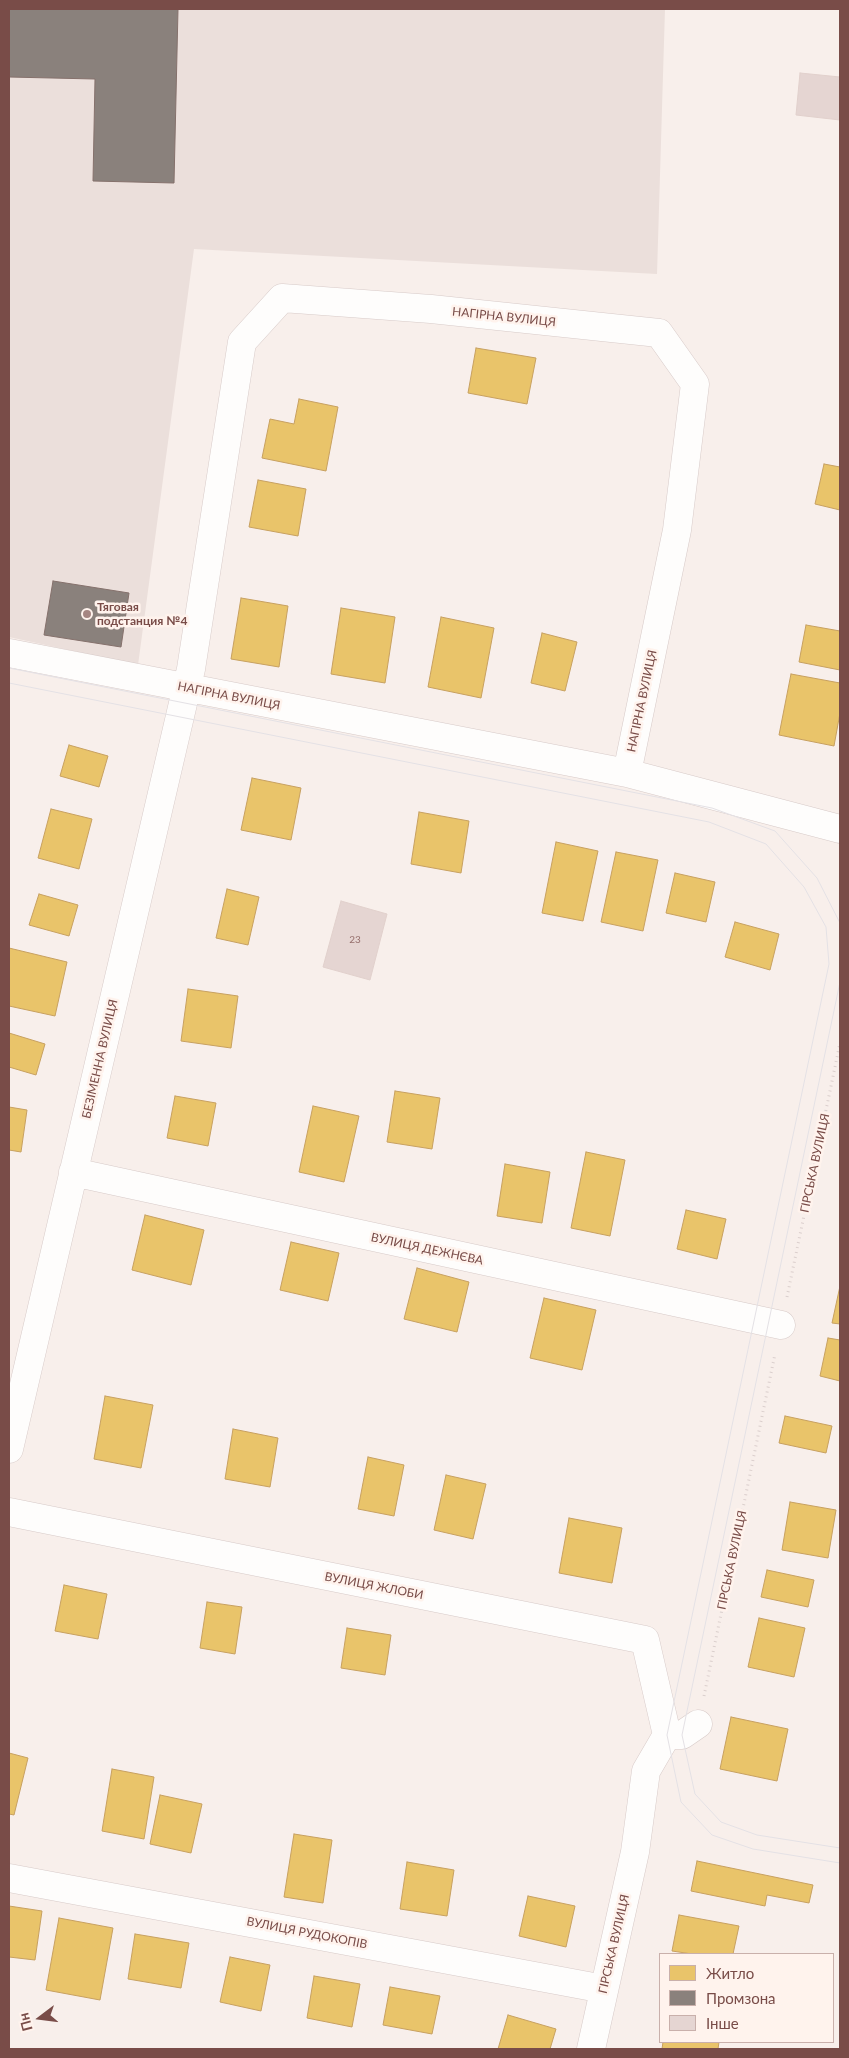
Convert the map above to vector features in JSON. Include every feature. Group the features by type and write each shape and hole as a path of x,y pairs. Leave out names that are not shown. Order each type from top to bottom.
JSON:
{"street":[{"name":"НАГІРНА ВУЛИЦЯ","path":"188,679 242,342 282,298 422,309 659,333 695,384 677,530 627,773"},
{"name":"НАГІРНА ВУЛИЦЯ","path":"9,653 188,679 627,773 840,830"},
{"name":"БЕЗІМЕННА ВУЛИЦЯ","path":"9,1449 188,679"},
{"name":"ВУЛИЦЯ ДЕЖНЄВА","path":"73,1172 781,1325"},
{"name":"ВУЛИЦЯ ЖЛОБИ","path":"9,1512 645,1640 667,1735"},
{"path":"667,1735 682,1735 698,1724"},
{"name":"ГІРСЬКА ВУЛИЦЯ","path":"591,2049 635,1852 646,1771 667,1735"},
{"name":"ВУЛИЦЯ РУДОКОПІВ","path":"9,1878 604,1989"}],"path":[{"name":"ГІРСЬКА ВУЛИЦЯ","path":"698,1724 840,1043"}],"shaded area":[{"path":"9,9 665,9 657,274 194,249 138,665 9,637"}],"building: Житло":[{"path":"476,348 536,358 527,404 468,393"},
{"path":"299,399 338,407 326,471 262,458 270,419 294,424"},
{"path":"824,464 840,467 840,510 815,504"},
{"path":"258,480 306,489 298,536 249,527"},
{"path":"241,598 288,606 279,667 231,659"},
{"path":"341,608 395,617 385,683 331,674"},
{"path":"441,617 494,628 481,698 428,687"},
{"path":"806,625 840,631 840,670 799,662"},
{"path":"542,633 577,642 565,691 531,683"},
{"path":"791,674 840,683 840,713 834,746 779,735"},
{"path":"69,745 108,756 99,787 60,776"},
{"path":"252,778 301,788 291,840 241,830"},
{"path":"51,809 92,819 79,869 38,858"},
{"path":"419,812 469,821 461,873 411,864"},
{"path":"556,842 598,851 583,921 542,913"},
{"path":"616,852 658,860 643,931 601,922"},
{"path":"675,873 715,882 706,922 666,913"},
{"path":"227,889 259,897 248,945 216,938"},
{"path":"39,894 78,905 69,936 29,925"},
{"path":"735,922 779,934 770,970 725,957"},
{"path":"9,948 67,962 55,1016 9,1006"},
{"path":"188,989 238,996 231,1048 181,1041"},
{"path":"9,1033 45,1044 36,1075 9,1067"},
{"path":"395,1091 440,1098 432,1149 387,1142"},
{"path":"175,1096 216,1103 208,1146 167,1138"},
{"path":"313,1106 359,1116 344,1182 299,1172"},
{"path":"9,1107 27,1110 21,1152 9,1150"},
{"path":"586,1152 625,1160 610,1236 571,1228"},
{"path":"505,1164 550,1172 542,1223 497,1216"},
{"path":"686,1210 726,1219 717,1259 677,1249"},
{"path":"145,1215 204,1230 191,1285 132,1270"},
{"path":"291,1242 339,1253 328,1301 280,1290"},
{"path":"417,1268 469,1282 457,1332 404,1319"},
{"path":"840,1286 840,1324 832,1323"},
{"path":"544,1298 596,1310 582,1370 530,1358"},
{"path":"828,1338 840,1340 840,1381 820,1376"},
{"path":"105,1396 153,1405 141,1468 94,1459"},
{"path":"785,1416 832,1426 826,1453 779,1443"},
{"path":"233,1429 278,1438 270,1487 225,1479"},
{"path":"368,1457 404,1465 394,1516 358,1509"},
{"path":"446,1475 486,1484 473,1539 434,1530"},
{"path":"790,1502 836,1510 828,1558 782,1550"},
{"path":"569,1518 622,1528 612,1583 559,1573"},
{"path":"767,1570 814,1580 808,1607 761,1597"},
{"path":"64,1585 107,1594 98,1639 55,1631"},
{"path":"207,1602 242,1607 235,1654 200,1648"},
{"path":"759,1618 805,1628 794,1677 748,1667"},
{"path":"347,1628 391,1635 385,1675 341,1668"},
{"path":"731,1717 788,1729 777,1781 720,1769"},
{"path":"9,1753 28,1758 14,1815 9,1814"},
{"path":"112,1769 154,1777 144,1839 102,1831"},
{"path":"160,1795 202,1804 191,1853 150,1844"},
{"path":"294,1834 332,1840 323,1903 284,1897"},
{"path":"697,1861 813,1885 809,1903 767,1895 765,1906 691,1891"},
{"path":"407,1862 454,1870 447,1916 400,1909"},
{"path":"528,1896 575,1906 566,1947 519,1936"},
{"path":"9,1906 42,1911 35,1960 9,1957"},
{"path":"679,1915 739,1926 733,1953 685,1953 672,1951"},
{"path":"59,1918 113,1928 100,2000 46,1990"},
{"path":"135,1934 189,1943 181,1988 128,1979"},
{"path":"230,1957 270,1965 261,2011 220,2002"},
{"path":"314,1976 360,1984 352,2027 307,2018"},
{"path":"390,1987 440,1996 432,2034 383,2025"},
{"path":"508,2015 556,2029 550,2049 498,2049"},
{"path":"663,2043 719,2043 718,2049 662,2049"}],"building: Промзона":[{"path":"9,9 178,9 174,183 93,181 95,79 9,77"},
{"name":"Тяговая подстанция №4","path":"53,581 129,593 121,647 44,635"}],"building: Інше":[{"path":"800,73 840,77 840,120 796,115"},
{"path":"341,901 387,914 370,980 323,967"}],"tram line":[{"path":"9,668 712,808 775,831 817,878 840,923"},
{"path":"9,683 709,822 766,844 804,887 826,927 829,964 667,1735 681,1802 712,1835 753,1849 840,1863"},
{"path":"840,982 682,1735 695,1794 721,1822 757,1835 840,1848"}],"place":[{"name":"Тяговая подстанция №4","path":"87,614"}]}
